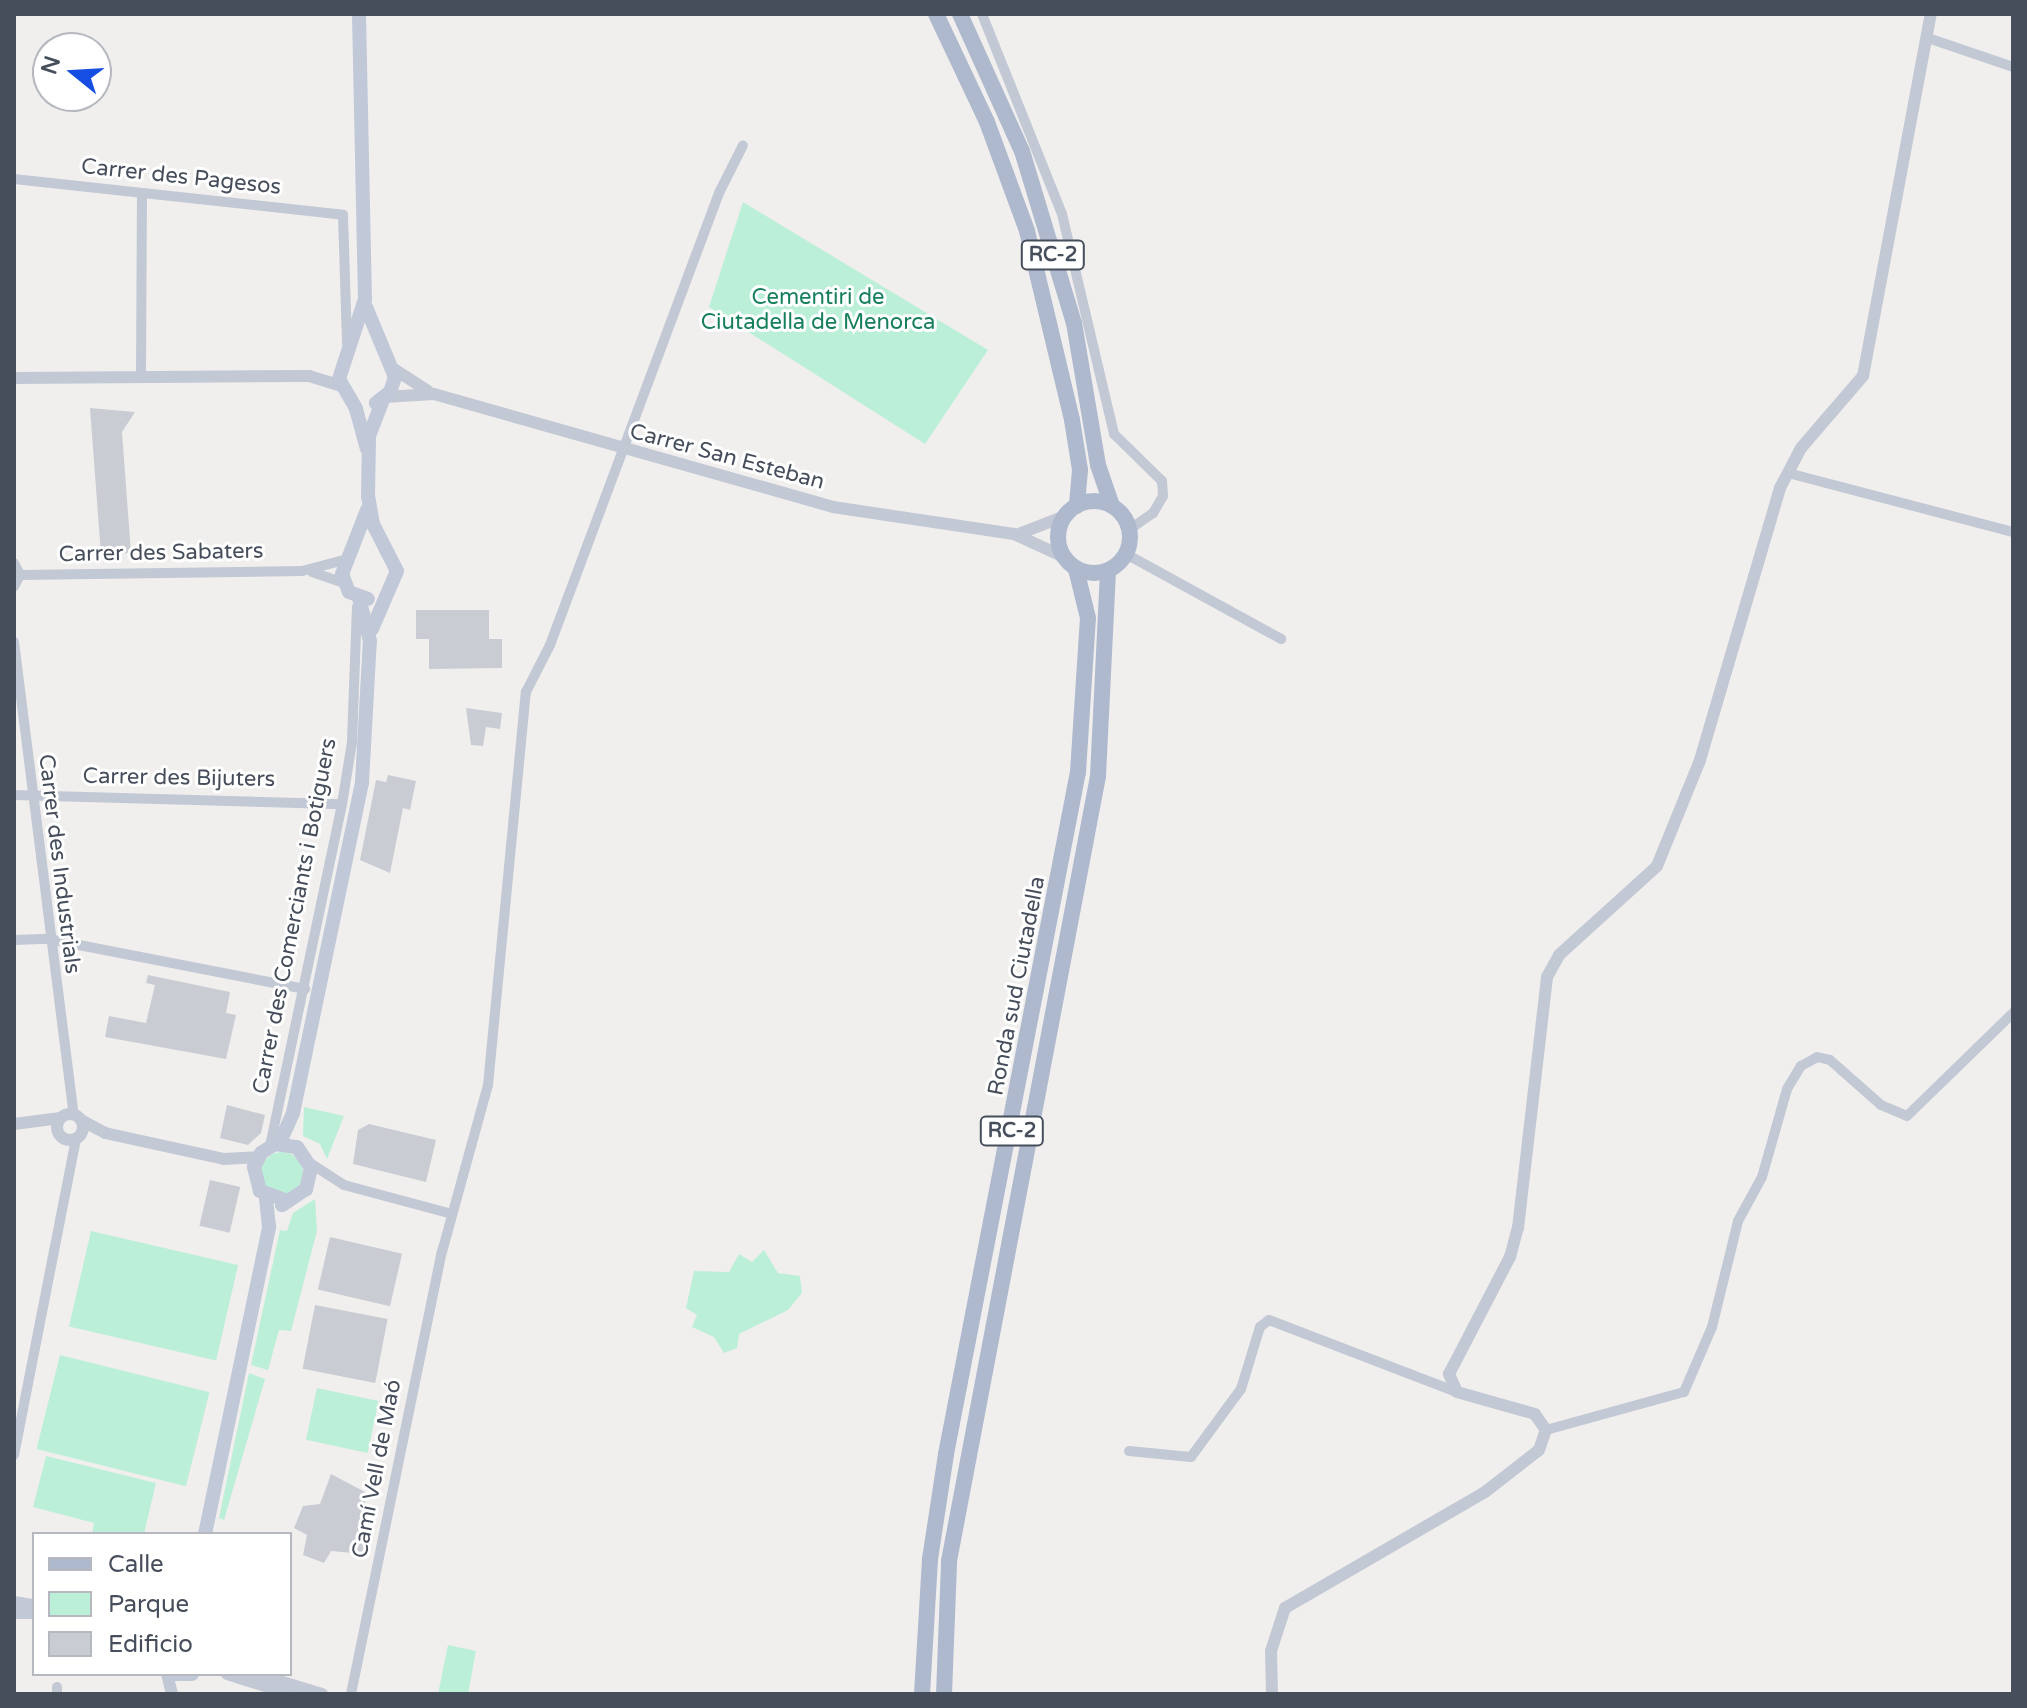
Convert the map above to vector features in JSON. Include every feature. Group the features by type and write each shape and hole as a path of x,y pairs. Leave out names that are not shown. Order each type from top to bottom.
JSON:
{"main road":[{"path":"359,14 365,299 394,369 367,449"},
{"name":"RC-2","path":"936,14 987,122 1027,231 1072,420 1071,511 1058,537 1070,563"},
{"name":"RC-2","path":"960,14 1022,151 1074,323 1098,465 1112,506 1129,530"},
{"path":"269,1226 288,1201 306,1189 310,1163 297,1147 293,1113 366,760 370,641 383,596 396,577 368,496 367,449 351,399 341,386 345,359 365,299"},
{"path":"345,359 370,348 386,355"},
{"path":"351,399 366,404 384,398"},
{"path":"368,496 349,555 344,583 358,597 370,641"},
{"path":"1071,511 1112,506"},
{"path":"1070,563 1108,570 1126,554 1129,530"},
{"path":"349,555 371,544 388,552"},
{"name":"Ronda sud Ciutadella","path":"922,1694 930,1559 946,1454 1078,772 1088,618 1070,563"},
{"name":"Ronda sud Ciutadella","path":"944,1694 949,1561 1098,776 1108,570"},
{"path":"358,597 383,596"},
{"path":"205,1532 269,1226 266,1196 254,1178 258,1157 272,1145 293,1113"},
{"path":"272,1145 297,1147"},
{"path":"266,1196 288,1201"}],"street":[{"path":"982,14 1062,214 1114,434 1162,481 1163,496 1153,513 1129,530"},
{"path":"1457,1392 1449,1374 1510,1257 1518,1228 1547,977 1559,955 1657,866 1700,760 1788,473 1863,376 1931,14"},
{"path":"1928,38 2013,67"},
{"name":"Camí Vell de Maó","path":"351,1694 442,1252 473,1156 488,1085 526,692 550,645 619,448 743,145"},
{"name":"Carrer des Pagesos","path":"14,179 343,215 345,359"},
{"path":"141,377 142,193"},
{"path":"309,376 345,359"},
{"name":"Carrer San Esteban","path":"394,369 434,394 833,507 1014,534 1037,531 1071,511"},
{"path":"14,378 309,376 341,386"},
{"name":"Carrer San Esteban","path":"384,398 434,394"},
{"path":"1788,473 2013,532"},
{"name":"Carrer San Esteban","path":"1014,534 1070,563"},
{"path":"1126,554 1281,639"},
{"name":"Carrer des Sabaters","path":"302,571 349,555"},
{"path":"14,563 20,575 14,587"},
{"name":"Carrer des Sabaters","path":"20,575 302,571 344,583"},
{"name":"Carrer des Comerciants i Botiguers","path":"272,1145 352,742 358,597"},
{"name":"Carrer des Industrials","path":"14,642 29,794 70,1117"},
{"name":"Carrer des Bijuters","path":"14,795 342,804"},
{"path":"14,940 48,939 305,989"},
{"path":"1546,1430 1684,1392 1712,1327 1738,1221 1762,1177 1787,1089 1801,1066 1817,1057 1830,1060 1881,1105 1907,1116 2009,1027 2013,1013"},
{"path":"14,1455 69,1160 70,1117"},
{"path":"69,1137 70,1117"},
{"path":"14,1124 70,1117 105,1133 224,1159 258,1157"},
{"path":"30,1123 69,1137 105,1133"},
{"path":"224,1159 254,1178"},
{"path":"310,1163 344,1185 452,1214"},
{"path":"306,1189 344,1185"},
{"path":"1129,1451 1191,1457 1241,1389 1260,1327 1269,1320 1457,1392 1535,1414 1546,1430"},
{"path":"1272,1694 1271,1651 1285,1608 1485,1492 1539,1450 1546,1430"},
{"path":"233,1676 291,1694"},
{"path":"263,1676 322,1694"}],"green space":[{"name":"Cementiri de Ciutadella de Menorca","path":"743,202 988,350 925,444 709,307"},
{"path":"304,1107 344,1116 327,1159 320,1144 303,1136"},
{"path":"282,1152 297,1158 303,1173 297,1188 282,1194 267,1188 261,1173 267,1158"},
{"path":"315,1199 317,1231 291,1331 279,1330 268,1370 251,1365 280,1230 287,1231 293,1213"},
{"path":"91,1231 238,1265 216,1360 69,1326"},
{"path":"764,1250 778,1273 800,1276 802,1293 788,1310 739,1334 737,1348 724,1353 714,1337 692,1327 697,1315 686,1308 694,1271 729,1272 739,1254 752,1262"},
{"path":"60,1355 209,1392 186,1486 37,1449"},
{"path":"249,1373 265,1379 224,1520 219,1518"},
{"path":"317,1388 379,1401 368,1453 306,1440"},
{"path":"46,1456 156,1483 144,1532 92,1532 94,1523 33,1507"},
{"path":"448,1645 476,1651 468,1694 438,1694"}],"building":[{"path":"90,408 135,412 122,432 131,553 101,555"},
{"path":"416,610 489,610 489,639 502,639 502,668 429,669 429,639 416,639"},
{"path":"466,708 502,713 500,729 486,727 483,746 471,745"},
{"path":"388,775 416,781 410,810 403,808 390,873 360,860 376,780 386,782"},
{"path":"148,975 230,992 226,1013 236,1015 226,1059 105,1037 109,1016 146,1023 155,985 146,983"},
{"path":"227,1105 265,1115 261,1133 248,1145 220,1138"},
{"path":"369,1124 436,1140 426,1182 353,1164 358,1130"},
{"path":"210,1180 240,1187 230,1233 199,1226"},
{"path":"330,1237 402,1254 390,1306 318,1290"},
{"path":"315,1305 388,1319 375,1383 303,1369"},
{"path":"331,1474 367,1493 358,1529 369,1532 363,1554 331,1551 324,1563 303,1555 307,1535 294,1528 303,1506 320,1504"}]}
